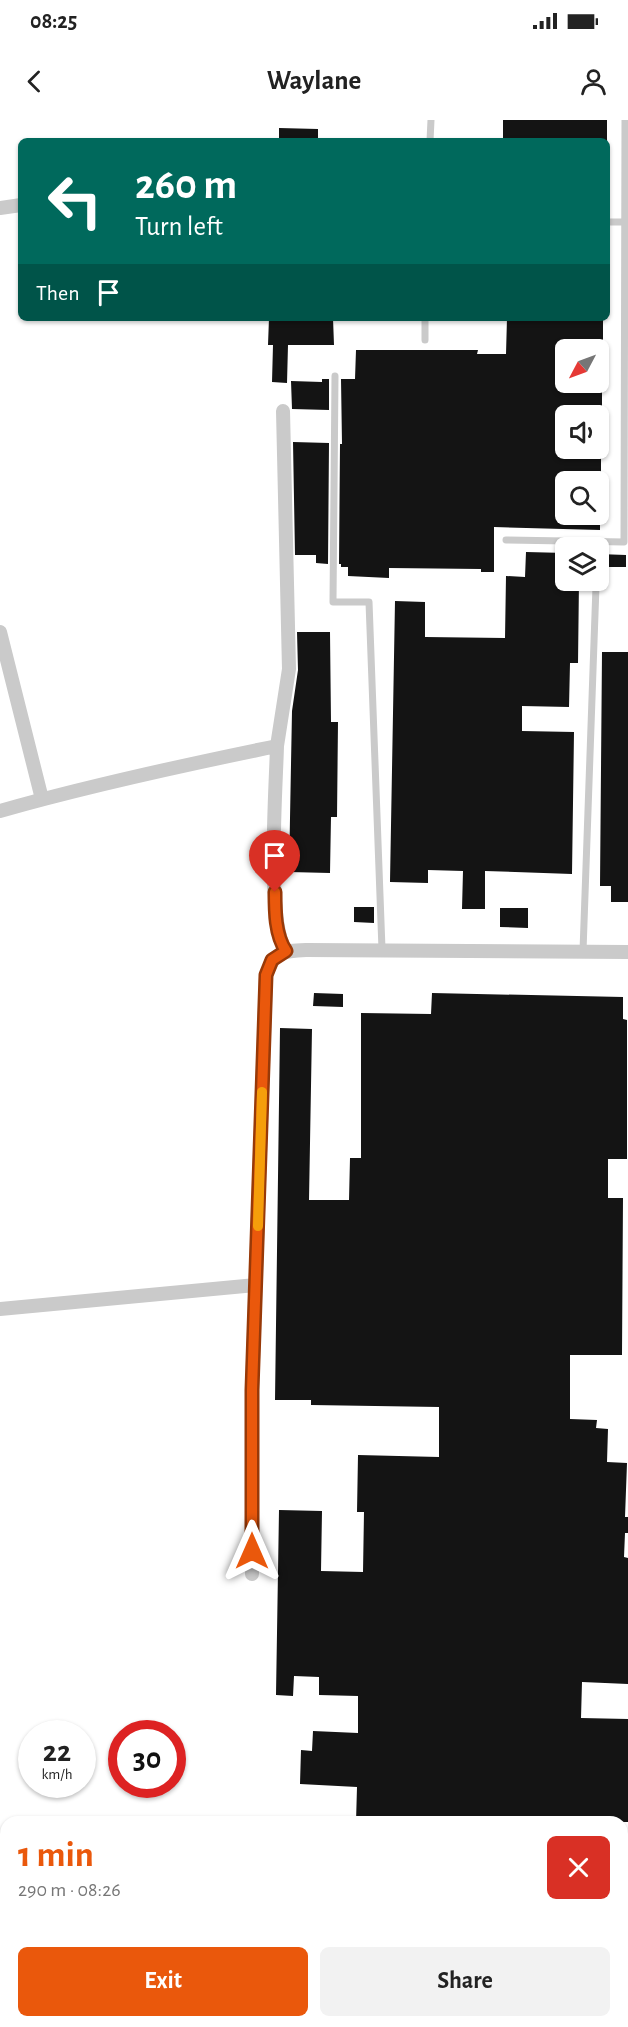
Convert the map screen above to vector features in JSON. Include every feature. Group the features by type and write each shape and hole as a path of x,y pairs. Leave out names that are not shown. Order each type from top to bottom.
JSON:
{"street":[{"path":"0,208 18,205"},
{"path":"283,411 289,669 277,746 275,909 280,940 286,951"},
{"path":"0,632 42,799"},
{"path":"0,811 192,763 277,746"},
{"path":"252,1574 252,1390 266,975 272,960 286,951 382,949 628,952"},
{"path":"0,1309 256,1285"}],"lane":[{"path":"430,138 431,120"},
{"path":"506,540 624,542 625,120"},
{"path":"610,222 624,222"},
{"path":"425,321 425,340"},
{"path":"335,376 333,602 369,602 382,949"},
{"path":"582,951 596,591"}],"building":[{"path":"503,120 607,120 607,138 503,138"},
{"path":"279,128 318,129 318,138 279,138"},
{"path":"269,321 333,321 334,345 288,345 287,383 272,382 273,345 268,345"},
{"path":"507,321 603,321 603,339 555,339 555,393 602,393 602,405 555,405 555,459 601,459 601,471 555,471 555,525 600,525 600,530 494,527 494,572 481,572 481,569 389,568 389,578 348,576 348,567 341,567 339,564 341,379 355,379 356,350 478,350 477,354 506,354"},
{"path":"322,379 329,379 329,410 292,409 291,381 322,382"},
{"path":"293,442 329,443 328,564 316,563 316,555 295,555"},
{"path":"526,552 555,553 555,591 579,591 578,663 570,663 569,707 522,706 522,731 574,732 572,874 485,871 485,909 462,909 463,871 428,870 428,883 390,882 395,601 425,602 425,637 505,638 506,576 525,577"},
{"path":"609,554 626,555 626,567 609,567"},
{"path":"297,632 330,632 331,722 338,722 337,817 331,817 330,873 289,872 292,711 298,670"},
{"path":"602,652 628,652 628,902 611,902 611,886 600,886"},
{"path":"354,907 374,907 374,923 354,922"},
{"path":"500,908 528,908 528,928 500,927"},
{"path":"314,993 343,994 343,1007 313,1006"},
{"path":"432,993 623,997 623,1019 627,1020 627,1159 608,1159 608,1198 623,1198 622,1355 570,1355 570,1419 597,1420 596,1428 608,1429 607,1462 627,1463 625,1517 628,1517 628,1533 625,1533 624,1557 628,1558 628,1684 582,1682 581,1718 628,1719 628,1816 356,1816 357,1787 300,1784 301,1750 312,1751 313,1731 358,1733 358,1696 319,1695 319,1677 294,1676 293,1696 276,1695 279,1510 322,1511 321,1571 363,1572 364,1512 357,1512 358,1455 439,1457 439,1407 311,1405 311,1400 275,1400 280,1028 312,1029 309,1200 349,1200 350,1158 361,1158 361,1013 431,1014"}],"slow traffic":[{"path":"258,1226 262,1092"}],"route":[{"path":"252,1551 252,1390 266,975 272,960 278,954 286,951 280,940 275,917 275,892"}]}
